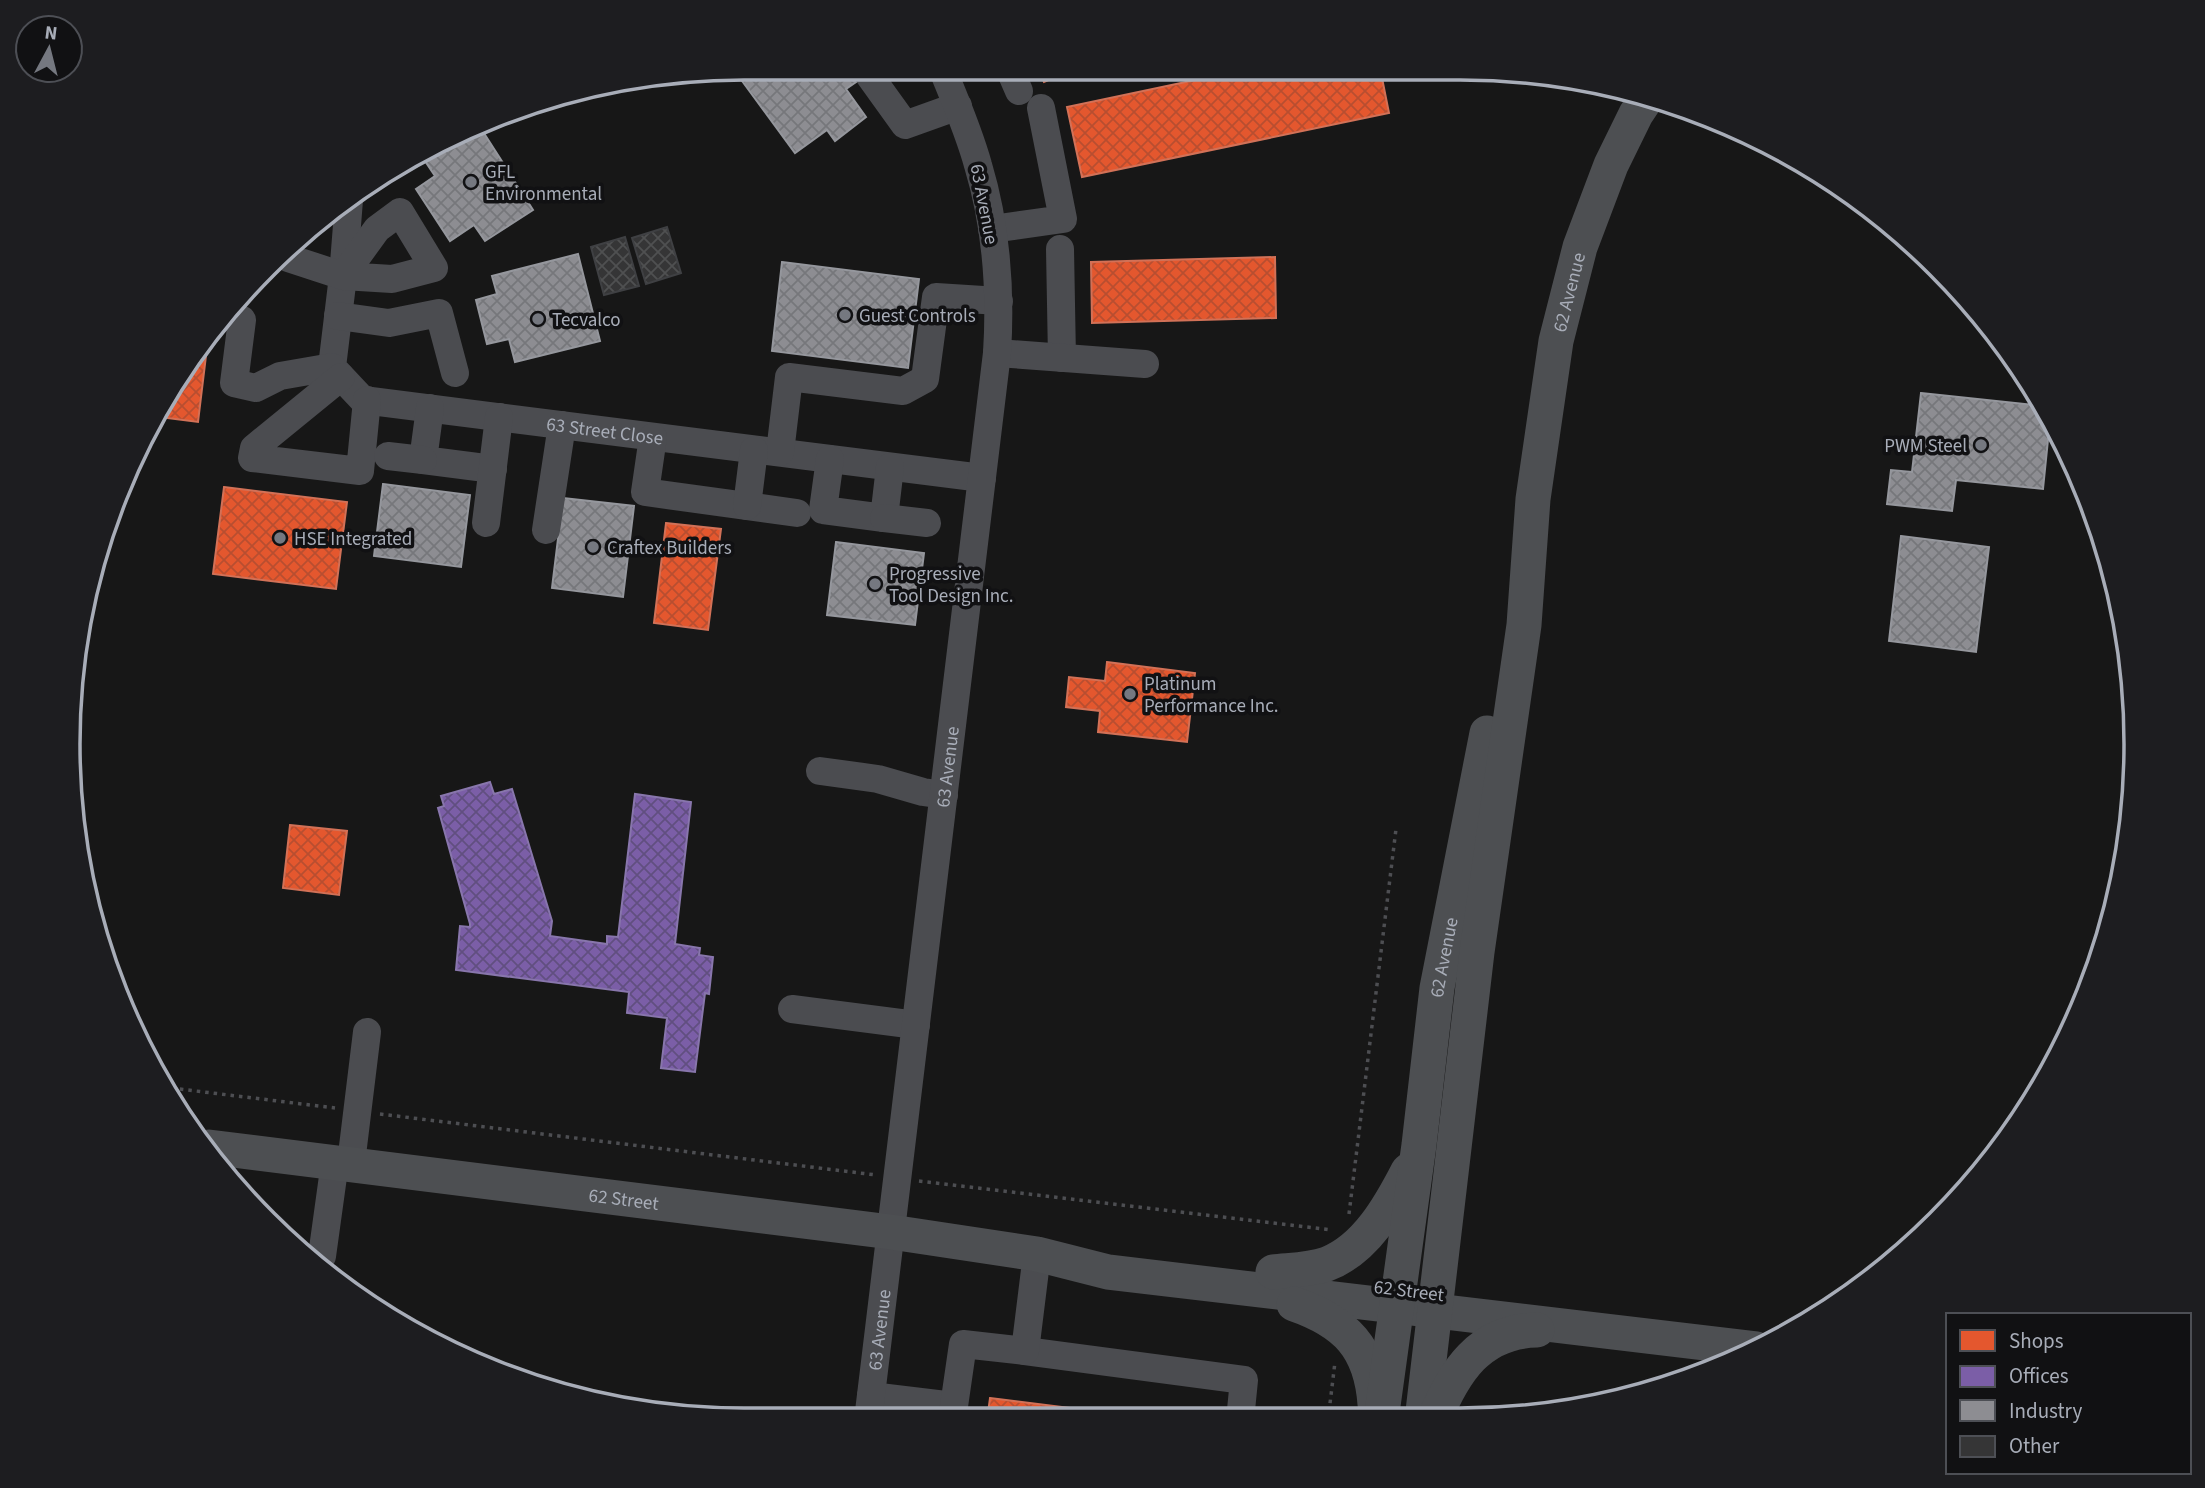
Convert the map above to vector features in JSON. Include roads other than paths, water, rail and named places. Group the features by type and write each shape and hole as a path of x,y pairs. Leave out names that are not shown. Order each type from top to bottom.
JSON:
{"main road":[{"name":"62 Avenue","path":"1423,1408 1477,952 1524,625 1533,499 1556,341 1580,247 1611,165 1642,106"},
{"name":"62 Avenue","path":"1383,1408 1444,948 1485,741 1504,623 1533,499"},
{"path":"1260,1281 1328,1264 1359,1242 1388,1207 1419,1145"},
{"name":"62 Street","path":"218,1148 891,1232 1037,1254 1108,1272 1260,1281 1436,1303 1586,1328 1737,1347"},
{"path":"1260,1281 1315,1311 1350,1336 1366,1361 1373,1379 1375,1408"},
{"name":"62 Street","path":"1436,1303 1763,1334"},
{"path":"1439,1408 1448,1386 1467,1361 1495,1338 1519,1330 1586,1328"}],"street":[{"path":"873,80 905,125 960,111"},
{"name":"63 Avenue","path":"869,1408 997,353 999,300 992,229 979,167 947,80"},
{"path":"992,229 1063,219 1023,89"},
{"path":"337,372 254,448 252,457 360,471 367,400 363,400 337,372 338,316 348,212"},
{"path":"1060,249 1062,358"},
{"path":"292,259 343,276"},
{"path":"747,506 789,377 903,391 925,379 936,297 971,301 999,300"},
{"path":"338,316 389,323 439,313 455,373"},
{"path":"242,320 234,383 256,388 280,376 337,372"},
{"path":"997,353 1145,365"},
{"name":"63 Street Close","path":"367,400 982,478"},
{"path":"423,460 430,408"},
{"path":"486,523 499,417"},
{"path":"546,530 562,425"},
{"path":"653,437 645,492 797,513"},
{"path":"388,456 493,469"},
{"path":"830,459 823,510 927,523"},
{"path":"884,517 890,467"},
{"path":"820,771 878,779 944,795"},
{"path":"792,1009 916,1025"},
{"path":"322,1255 367,1032"},
{"path":"1025,1351 1037,1254"},
{"path":"954,1408 964,1344 1244,1380 1241,1408"}],"place":[{"name":"GFL Environmental","path":"471,182"},
{"name":"Guest Controls","path":"845,315"},
{"name":"Tecvalco","path":"538,319"},
{"name":"PWM Steel","path":"1981,445"},
{"name":"HSE Integrated","path":"280,538"},
{"name":"Craftex Builders","path":"593,547"},
{"name":"Progressive Tool Design Inc.","path":"875,584"},
{"name":"Platinum Performance Inc.","path":"1130,694"}]}
